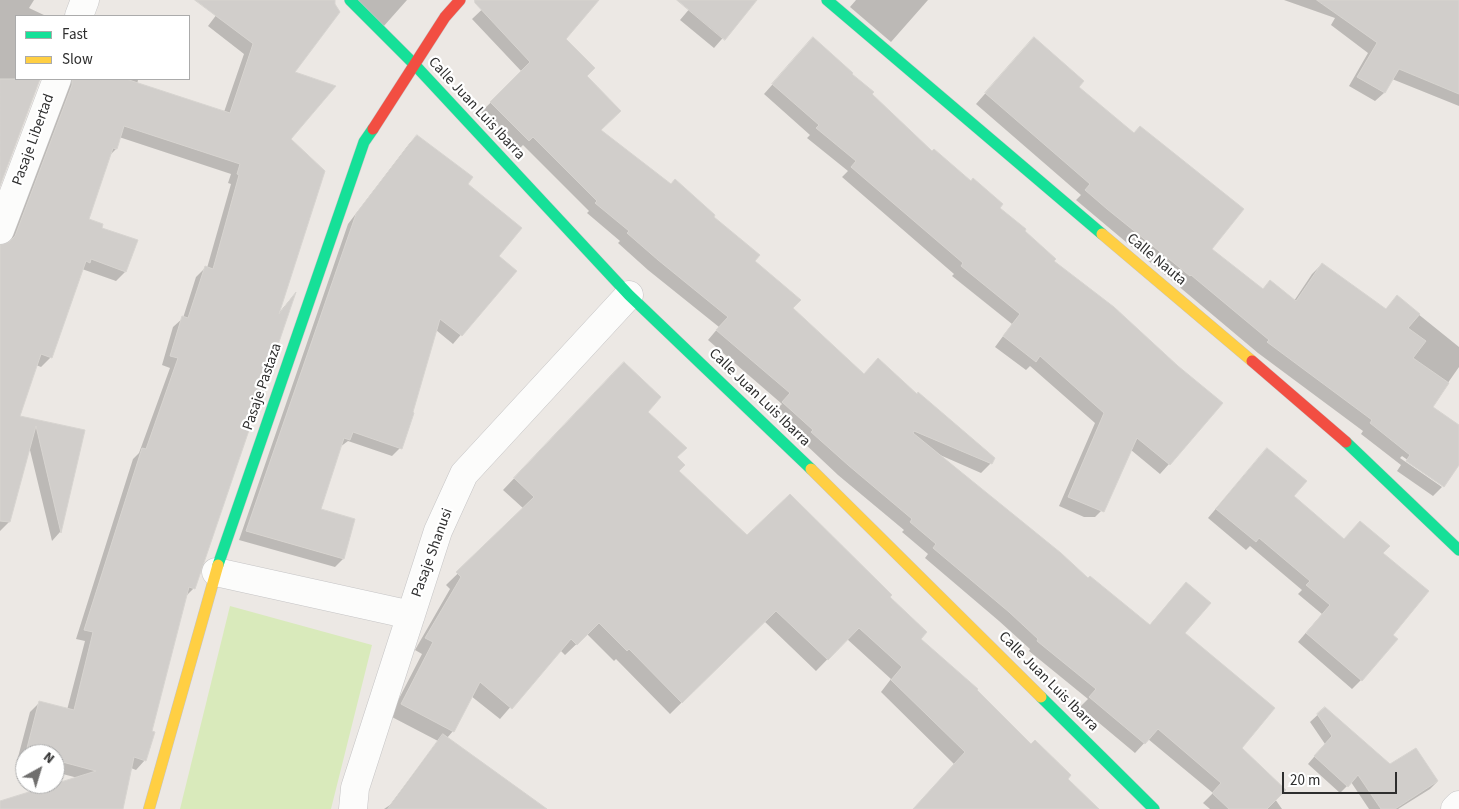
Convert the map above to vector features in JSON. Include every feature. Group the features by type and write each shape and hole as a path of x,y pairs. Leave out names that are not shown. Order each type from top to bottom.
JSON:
{"street":[{"path":"79,15 85,0"},
{"name":"Calle Juan Luis Ibarra","path":"350,0 414,64 629,295 795,453 1154,809"},
{"name":"Pasaje Pastaza","path":"150,809 216,572 364,142 445,17 460,0"},
{"name":"Calle Nauta","path":"830,1 1337,433 1459,550"},
{"name":"Pasaje Libertad","path":"0,230 57,80"},
{"name":"Pasaje Shanusi","path":"353,809 356,788 438,531 464,474 629,295"},
{"path":"216,572 411,615"},
{"path":"1455,809 1459,805"}],"green space":[{"path":"230,606 372,645 331,809 180,809"}],"building":[{"path":"195,0 335,0 335,4 340,12 295,72 336,86 291,139 325,171 279,314 296,292 195,589 189,587 152,731 155,732 146,761 134,757 123,809 0,809 0,801 22,794 65,794 65,781 96,771 65,763 65,744 28,744 39,701 74,710 93,632 84,630 142,448 146,449 178,358 170,356 182,316 188,318 205,266 213,269 239,175 237,174 240,164 124,126 117,149 113,148 89,219 103,224 102,228 138,240 126,272 91,259 90,263 86,261 52,358 41,354 20,416 85,430 61,533 36,426 10,522 0,521 0,245 9,242 15,236 72,85 72,80 129,80 230,113 253,44"},
{"path":"475,0 599,0 566,39 595,68 587,76 621,111 601,130 671,184 675,179 715,215 714,217 760,255 755,261 801,300 793,308 864,374 878,358 917,394 918,392 995,458 992,464 914,431 913,433 1061,553 1088,578 1090,576 1150,625 1186,582 1211,603 1185,633 1275,708 1242,748 1286,790 1267,809 1229,809 1212,793 1221,783 1158,729 1145,744 1089,697 1096,689 1037,641 1038,639 1009,612 933,548 936,544 910,522 912,519 811,432 813,430 782,402 790,393 716,330 728,317 627,233 629,231 595,203 597,201 533,137 529,141 490,102 530,62 475,3"},
{"path":"677,0 757,0 725,40"},
{"path":"1317,0 1459,0 1459,94 1399,69 1385,93 1357,77 1377,43"},
{"path":"813,37 874,92 872,94 932,151 934,149 971,181 973,178 1003,204 1000,208 1026,229 1025,231 1056,259 1054,261 1114,307 1178,366 1223,403 1170,465 1137,438 1104,512 1068,497 1104,413 1040,356 1036,362 1003,336 1020,314 961,266 963,263 851,167 856,161 816,128 819,125 772,84"},
{"path":"1034,37 1084,81 1079,87 1134,133 1140,126 1244,209 1212,249 1263,289 1270,280 1296,301 1322,263 1386,309 1397,295 1420,314 1408,328 1426,341 1413,358 1449,383 1433,407 1459,425 1459,465 1444,487 1406,461 1410,455 1370,423 1372,420 1267,342 1269,340 1191,275 1107,209 1085,190 1090,184 985,93"},
{"path":"0,79 40,80 0,186"},
{"path":"417,135 473,177 468,184 522,228 499,256 517,271 462,336 440,319 402,449 353,432 350,440 344,438 321,509 355,519 344,559 246,531 356,214"},
{"path":"624,362 661,397 648,412 687,448 677,457 685,465 679,471 747,535 790,494 892,595 890,597 927,632 921,639 978,689 1031,744 1035,740 1071,775 1068,779 1099,809 913,809 965,752 891,680 902,667 859,628 828,660 776,611 682,703 629,649 627,651 599,623 577,645 571,639 512,709 480,682 454,732 401,704 433,642 425,638 461,577 456,572 534,497 514,478"},
{"path":"1267,448 1307,481 1294,496 1344,539 1360,521 1390,546 1383,553 1429,591 1393,635 1398,639 1362,681 1306,633 1330,605 1306,585 1310,581 1259,538 1256,542 1216,509"},
{"path":"1325,707 1390,764 1416,748 1438,781 1395,809 1381,809 1358,775 1348,787 1314,756 1332,736 1317,714"},
{"path":"443,734 547,809 388,809"}],"traffic: fast":[{"path":"350,0 414,64 629,295 811,469"},
{"path":"827,0 1102,234"},
{"path":"218,565 364,142 373,129"},
{"path":"1346,442 1459,550"},
{"path":"1041,697 1154,809"}],"traffic: slow":[{"path":"1102,234 1252,361"},
{"path":"811,469 1041,697"},
{"path":"149,809 218,565"}],"traffic: jam":[{"path":"373,129 445,17 460,0"},
{"path":"1252,361 1346,442"}]}
